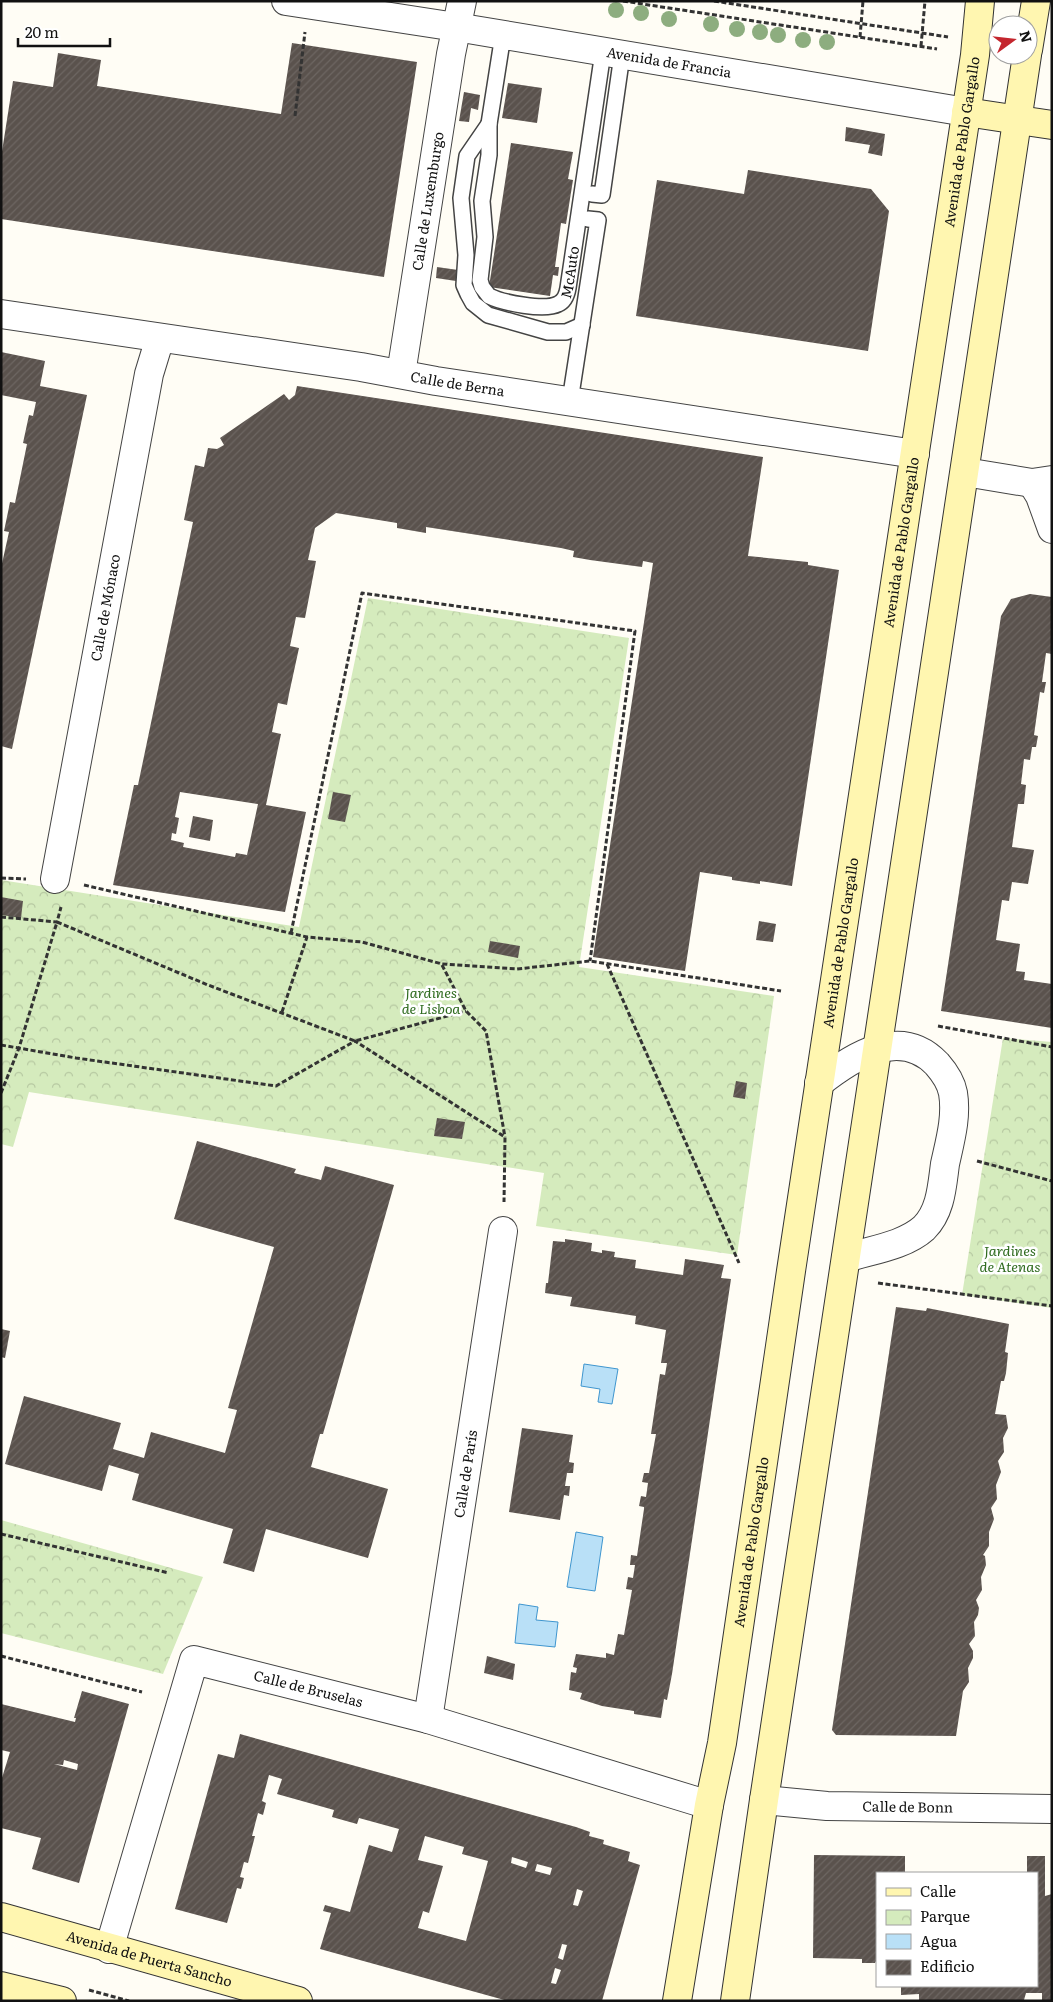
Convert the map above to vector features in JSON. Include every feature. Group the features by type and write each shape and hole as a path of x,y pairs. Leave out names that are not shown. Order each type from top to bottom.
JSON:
{"street":[{"name":"Avenida de Francia","path":"286,1 456,27 1052,125"},
{"name":"Calle de Luxemburgo","path":"401,374 456,27 462,1"},
{"name":"Avenida de Pablo Gargallo","path":"678,2001 722,1743 819,1083 975,55 980,1"},
{"path":"1034,15 1036,1"},
{"path":"735,2001 1026,65"},
{"name":"Calle de Berna","path":"1,314 361,366 570,401 915,454"},
{"name":"Calle de Mónaco","path":"61,880 147,384 160,338"},
{"path":"965,472 1042,482 1040,496 1052,529"},
{"path":"819,1083 847,1063 878,1048 891,1045 909,1047 923,1053 948,1078 953,1091 953,1120 939,1200 931,1220 905,1240 846,1258"},
{"name":"Calle de París","path":"428,1719 503,1230"},
{"name":"Calle de Bruselas","path":"109,1949 194,1660 428,1719 710,1805"},
{"name":"Calle de Bonn","path":"764,1800 787,1804 827,1806 1052,1809"},
{"name":"Avenida de Puerta Sancho","path":"1,1917 298,2001"},
{"path":"1,1986 62,2001"}],"lane":[{"name":"McAuto","path":"503,35 490,124 489,155 482,201 485,236 481,272 482,287 489,296 495,299 544,307 558,304 566,295 612,53"},
{"path":"592,194 602,195 612,53"},
{"path":"490,124 467,156 461,198 466,255 464,285 468,294 473,303 488,315 530,328 558,333 566,332 582,325"},
{"path":"570,401 598,220 588,219"}],"path":[{"path":"623,1 937,49"},
{"path":"714,1 950,37"},
{"path":"860,38 863,1"},
{"path":"921,46 925,1"},
{"path":"295,116 304,45"},
{"path":"291,933 362,593 635,631 590,961"},
{"path":"1,878 61,880 307,937 362,942 442,964 517,969 590,961 781,991"},
{"path":"1,1093 19,1048 57,922 61,880"},
{"path":"1,917 57,922 208,985 356,1041 506,1137"},
{"path":"282,1012 307,937"},
{"path":"606,963 739,1263"},
{"path":"442,964 466,1011 486,1031 506,1137 503,1230"},
{"path":"1,1045 76,1058 276,1086 356,1041 466,1011"},
{"path":"928,1024 1052,1046"},
{"path":"971,1160 1052,1181"},
{"path":"878,1282 1052,1306"},
{"path":"1,1534 169,1573"},
{"path":"1,1656 142,1692"}],"green space":[{"name":"Jardines de Lisboa","path":"368,598 629,638 579,967 774,996 737,1255 536,1226 544,1173 29,1092 13,1147 1,1144 1,880 299,927"},
{"name":"Jardines de Atenas","path":"1003,1038 1052,1042 1052,1308 962,1295"},
{"path":"1,1520 203,1577 163,1674 1,1633"}],"water":[{"path":"584,1364 618,1369 612,1404 598,1402 600,1389 581,1386"},
{"path":"576,1532 603,1537 595,1591 567,1587"},
{"path":"519,1604 538,1607 536,1620 558,1622 555,1647 515,1643"}],"building":[{"path":"292,43 417,62 384,277 1,219 1,158 13,81 53,87 58,53 101,60 97,86 281,114"},
{"path":"508,83 542,88 537,123 502,118"},
{"path":"464,92 480,95 478,110 471,108 469,122 459,121"},
{"path":"846,127 885,134 882,156 868,153 870,145 845,141"},
{"path":"511,143 573,152 568,179 573,180 566,224 561,223 555,267 559,267 558,276 553,275 550,296 489,287"},
{"path":"748,170 871,189 889,211 868,351 636,316 657,180 744,194"},
{"path":"437,267 458,270 456,281 436,278"},
{"path":"1,352 45,361 40,386 87,395 12,749 1,746 1,568 9,532 4,531 10,502 15,503 27,444 23,443 29,415 33,416 36,402 1,395"},
{"path":"297,386 763,457 748,556 808,562 808,565 839,570 792,886 760,881 760,884 732,880 732,877 700,872 685,971 593,957 653,563 643,561 642,567 590,560 573,557 574,551 561,548 426,527 426,533 397,528 397,523 336,513 315,528 308,560 316,561 305,618 296,617 290,646 299,648 287,705 278,703 272,732 281,734 266,805 306,812 285,912 113,885 134,785 138,785 193,522 184,520 195,465 204,467 208,448 217,449 224,445 220,438 284,394 289,400 295,395","holes":["180,792 258,804 247,855 236,853 235,857 183,847 184,843 171,840 172,833 176,834 179,818 175,817"]},
{"path":"1030,594 1052,597 1052,654 1046,653 1042,682 1046,682 1044,693 1040,692 1034,735 1038,736 1036,747 1032,747 1030,760 1024,759 1021,784 1026,785 1024,804 1018,804 1012,847 1034,850 1028,884 1012,882 1009,901 1002,900 996,940 1020,944 1016,971 1025,972 1024,980 1052,984 1052,1028 941,1011 1001,616 1011,599"},
{"path":"333,792 351,795 345,822 328,819"},
{"path":"193,816 213,820 210,841 189,837"},
{"path":"1,897 23,901 21,918 1,915"},
{"path":"759,921 776,924 773,942 756,940"},
{"path":"490,941 520,946 518,958 488,952"},
{"path":"736,1081 747,1083 745,1099 733,1097"},
{"path":"437,1118 465,1122 462,1139 434,1136"},
{"path":"197,1141 296,1169 294,1173 321,1180 325,1166 394,1185 323,1434 320,1434 311,1467 388,1489 368,1558 266,1529 254,1572 223,1563 233,1529 132,1500 139,1474 109,1465 102,1491 5,1464 24,1396 121,1423 113,1449 144,1458 151,1432 225,1453 237,1410 228,1408 274,1247 174,1219"},
{"path":"565,1239 592,1243 591,1251 602,1253 602,1250 615,1252 614,1257 636,1260 635,1268 683,1275 685,1259 724,1265 721,1278 731,1279 672,1674 667,1700 664,1699 661,1718 602,1706 580,1699 582,1693 569,1690 571,1672 576,1673 577,1668 573,1667 576,1654 606,1658 606,1653 614,1655 618,1634 624,1635 632,1590 626,1589 628,1577 633,1578 635,1565 630,1565 631,1555 637,1556 644,1509 644,1507 639,1506 641,1496 646,1497 648,1483 642,1482 644,1473 649,1473 656,1434 651,1434 660,1374 665,1375 667,1363 661,1363 666,1330 635,1324 636,1316 570,1306 572,1297 545,1293 553,1241 565,1242"},
{"path":"896,1307 926,1311 927,1308 1009,1324 1005,1352 1008,1353 1006,1373 1004,1381 1001,1381 995,1414 1006,1415 1008,1428 1003,1438 1004,1452 998,1461 1001,1472 996,1485 997,1499 991,1508 994,1519 989,1532 989,1546 983,1555 985,1556 986,1565 981,1577 982,1590 976,1600 979,1608 974,1622 975,1636 969,1644 973,1651 973,1658 968,1668 969,1682 963,1691 956,1736 836,1735 832,1730"},
{"path":"1,1329 10,1331 5,1358 1,1357"},
{"path":"522,1428 573,1435 569,1462 574,1463 573,1473 567,1473 565,1486 570,1486 569,1496 564,1495 560,1520 509,1512"},
{"path":"487,1656 515,1664 513,1680 484,1673"},
{"path":"82,1691 129,1704 79,1883 32,1869 41,1838 1,1828 1,1781 10,1752 1,1750 1,1704 75,1722 76,1718 74,1718","holes":["64,1760 78,1764 77,1770 54,1764 63,1765"]},
{"path":"240,1734 576,1827 590,1832 589,1836 604,1840 603,1844 630,1852 628,1861 640,1865 602,2001 508,2001 320,1949 331,1913 323,1911 325,1905 350,1912 369,1845 392,1852 399,1829 359,1818 357,1824 332,1817 334,1810 277,1794 282,1779 269,1775 262,1801 266,1803 263,1815 258,1813 252,1836 255,1836 248,1863 244,1862 240,1877 244,1878 241,1889 237,1888 227,1923 175,1909 218,1754 234,1758","holes":["425,1836 464,1847 462,1854 488,1861 466,1941 418,1928 423,1911 429,1913 443,1866 418,1860","512,1857 528,1862 526,1868 511,1863","537,1864 552,1868 550,1875 535,1871","577,1889 583,1891 578,1906 573,1905","562,1944 567,1945 563,1960 558,1958","555,1968 561,1970 556,1984 551,1983"]},
{"path":"814,1855 905,1856 905,1872 876,1872 875,1963 862,1963 862,1959 813,1958"},
{"path":"1027,1856 1045,1856 1045,1896 1052,1894 1052,2000 1042,2000 1042,1993 1026,1993 1024,2000 1012,2001 919,2001 919,1994 901,1995 901,1987 1038,1987 1038,1872 1027,1872"}]}
